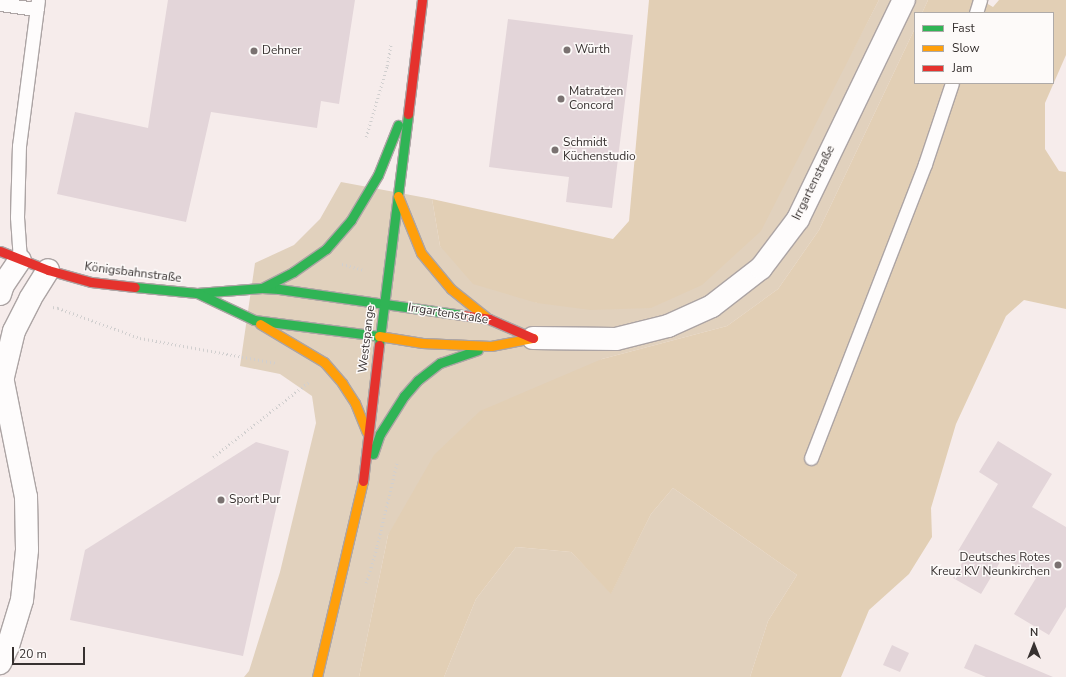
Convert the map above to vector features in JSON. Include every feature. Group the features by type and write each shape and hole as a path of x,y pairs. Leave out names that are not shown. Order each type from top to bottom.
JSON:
{"main road":[{"name":"Westspange","path":"317,677 362,486 383,304 422,0"},
{"path":"262,288 293,272 326,248 351,220 378,175 409,98"},
{"path":"397,195 421,253 451,289 478,312 489,319"},
{"name":"Königsbahnstraße","path":"0,251 48,270 91,282 196,293 262,288 383,304"},
{"name":"Königsbahnstraße","path":"196,293 254,320 379,337"},
{"name":"Irrgartenstraße","path":"383,304 489,319 533,338"},
{"path":"254,320 324,362 342,383 356,403 368,434"},
{"name":"Irrgartenstraße","path":"379,337 422,343 491,346 533,338"},
{"path":"362,486 380,434 404,396 418,380 440,363 491,346"}],"street":[{"name":"Irrgartenstraße","path":"533,338 616,339 668,326 712,306 761,268 798,219 904,0"},
{"path":"0,294 3,285 20,260"},
{"path":"0,663 8,646 22,600 27,550 26,497 2,372 14,331 48,270"}],"lane":[{"path":"976,12 980,0"},
{"path":"0,4 37,4 19,146 17,217 20,260"},
{"path":"811,458 925,164 952,84"}],"path":[{"path":"213,457 310,381"}],"shaded area":[{"path":"649,0 879,0 761,231 702,285 651,308 591,310 537,303 473,284 440,246 432,199 613,239 629,221"},
{"path":"879,0 928,0 922,12 914,12 914,30 819,230 778,289 727,326 602,359 388,535 359,677 244,677 249,671 280,572 316,423 312,396 280,374 240,366 255,263 294,245 320,219 341,182 432,199 440,246 537,303 845,65"},
{"path":"928,0 981,0 993,7 999,0 1066,0 1066,55 1054,82 1054,12 922,12"},
{"path":"914,30 914,84 1053,84 1045,103 1045,149 1059,171 1066,172 1066,309 1024,300 1006,316 956,424 931,508 932,537 909,574 869,610 841,677 750,677 768,621 797,575 673,488 651,514 611,594 571,552 516,547 476,599 444,677 359,677 388,535 434,455 480,411 602,359 727,326 778,289 819,230"},
{"path":"673,488 797,575 768,621 750,677 444,677 476,599 516,547 571,552 611,593 651,514"}],"building":[{"name":"Dehner","path":"168,0 355,0 339,104 321,101 317,128 211,112 186,222 57,194 75,112 148,128"},
{"path":"508,19 633,35 612,208 566,202 569,177 489,167"},
{"path":"998,441 1052,474 1032,507 1066,527 1066,607 1049,635 1014,614 1036,578 1003,557 981,594 953,578 966,556 958,551 998,484 979,472"},
{"name":"Sport Pur","path":"256,442 289,451 243,656 70,620 85,550"},
{"path":"975,644 1053,677 986,677 964,668"},
{"path":"892,645 909,653 900,672 883,665"}],"traffic: fast":[{"path":"379,345 408,114"},
{"path":"262,288 293,272 326,249 351,220 378,175 398,125"},
{"path":"135,287 197,293 262,288 279,289 462,315"},
{"path":"197,293 254,320 379,336"},
{"path":"373,454 380,434 404,396 418,380 440,363 478,350"}],"traffic: slow":[{"path":"398,196 421,253 451,289 486,317"},
{"path":"260,324 324,362 342,383 355,403 367,432"},
{"path":"379,336 422,343 491,346 533,338"},
{"path":"317,677 363,481"}],"traffic: jam":[{"path":"408,114 422,0"},
{"path":"0,251 48,270 91,282 135,287"},
{"path":"462,315 489,319 533,338"},
{"path":"363,481 379,345"}],"place":[{"name":"Würth","path":"567,50"},
{"name":"Dehner","path":"254,51"},
{"name":"Matratzen Concord","path":"561,99"},
{"name":"Schmidt Küchenstudio","path":"555,150"},
{"name":"Sport Pur","path":"221,500"},
{"name":"Deutsches Rotes Kreuz KV Neunkirchen","path":"1058,565"}]}
